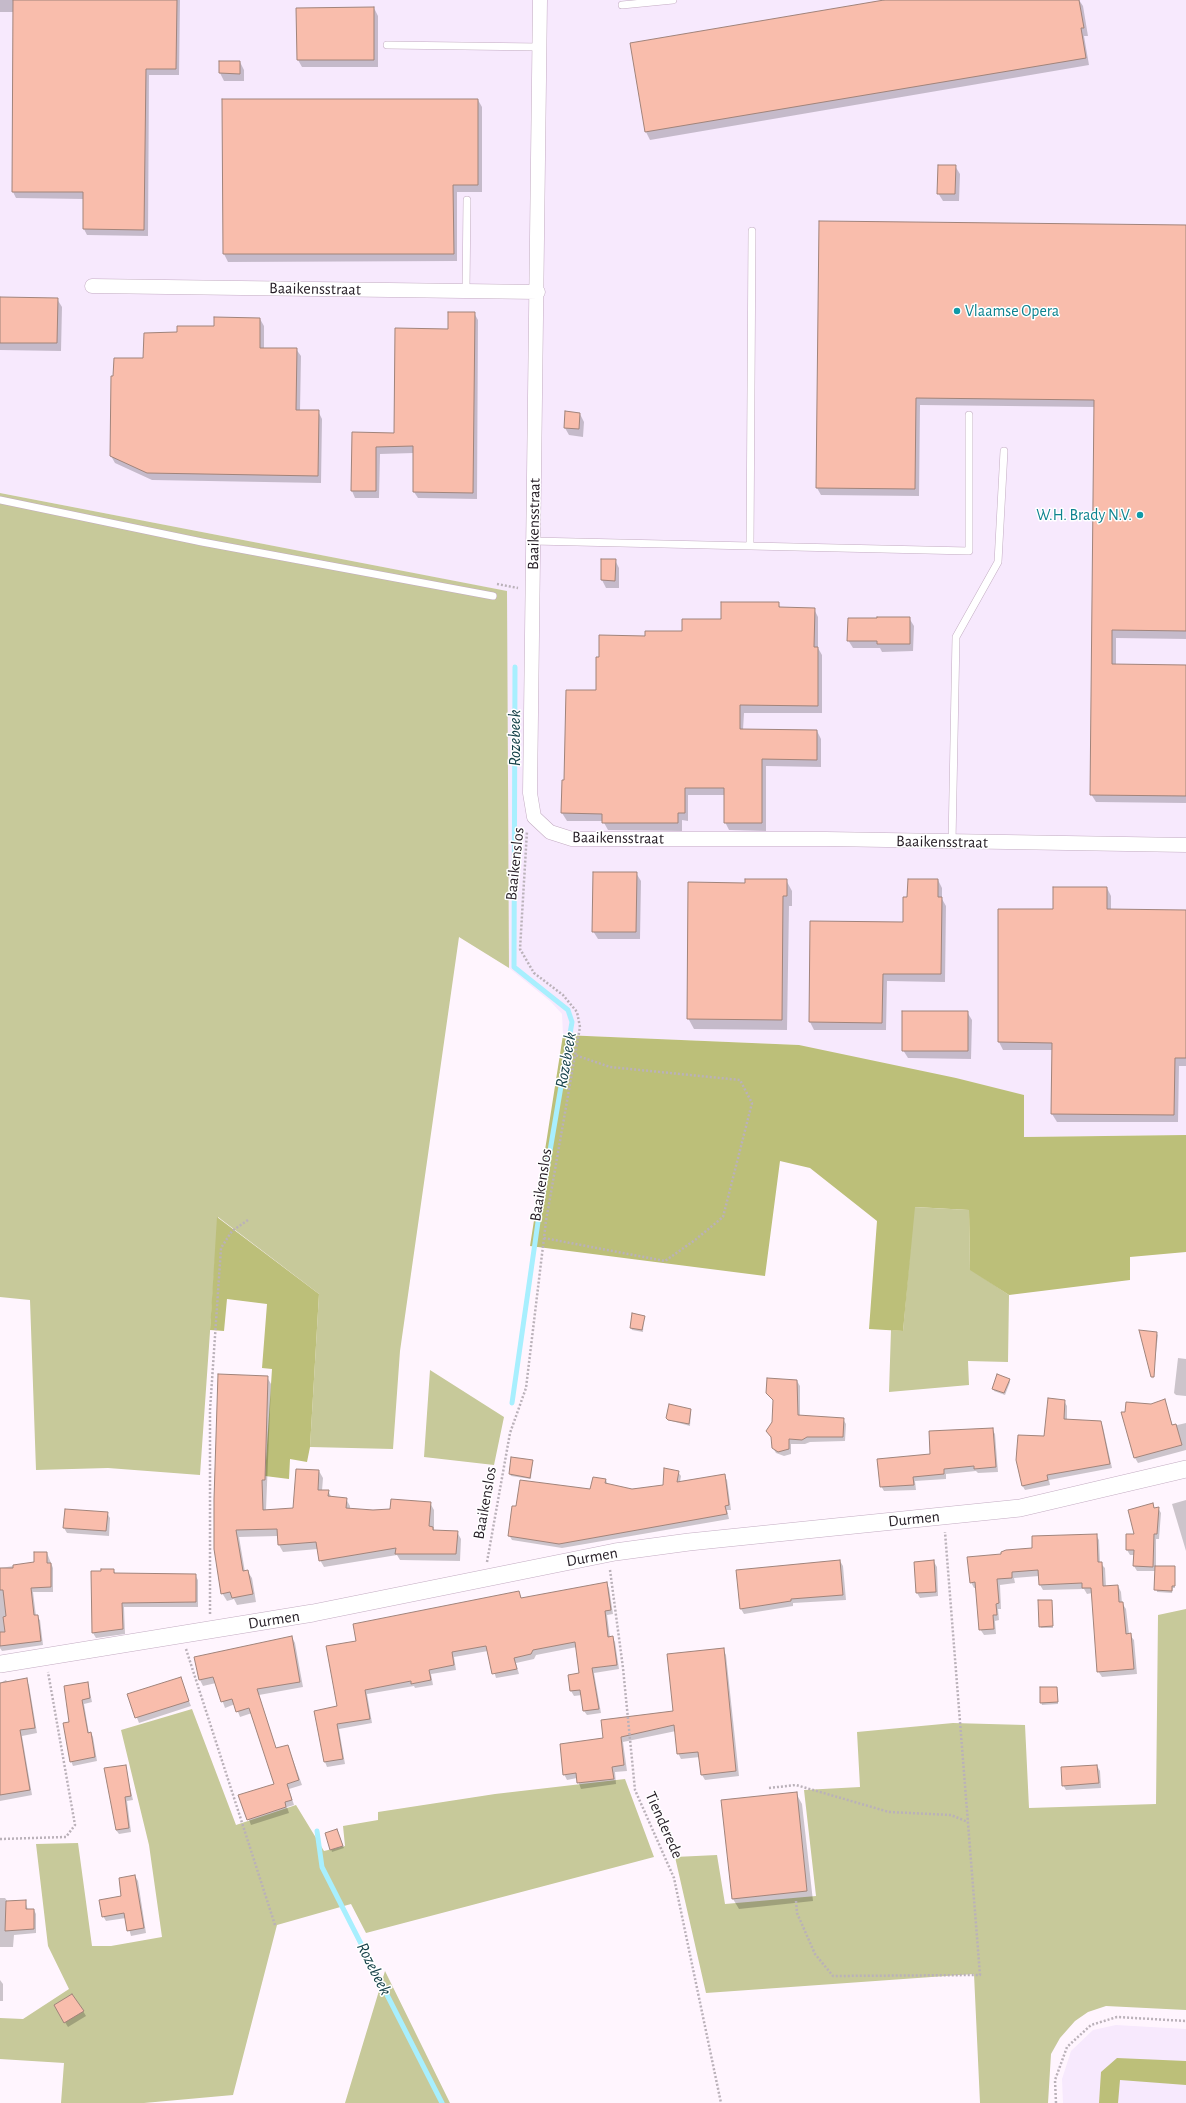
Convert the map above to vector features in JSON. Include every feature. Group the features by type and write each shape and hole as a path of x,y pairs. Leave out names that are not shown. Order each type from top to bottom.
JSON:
{"street":[{"name":"Baaikensstraat","path":"540,0 538,292 530,793 534,817 550,832 572,840 826,839 1186,845"},
{"name":"Baaikensstraat","path":"92,286 538,292"},
{"name":"Durmen","path":"0,1664 313,1613 608,1554 689,1542 1020,1508 1186,1469"}],"lane":[{"path":"622,5 673,0"},
{"path":"387,45 540,47"},
{"path":"466,292 467,200"},
{"path":"750,546 752,231"},
{"path":"533,541 969,551 969,415"},
{"path":"952,842 956,636 998,562 1004,451"},
{"path":"0,500 202,542 492,596"}],"path":[{"name":"Baaikenslos","path":"484,1579 510,1433 526,1388 544,1238 580,1027 577,1012 563,995 534,973 520,949 528,829 534,817"},
{"path":"544,1238 665,1260 695,1240 723,1217 752,1103 740,1080 610,1067 575,1055"},
{"path":"211,1630 209,1503 210,1410 221,1248 232,1231 248,1220"},
{"path":"796,1901 797,1913 815,1954 833,1976 980,1975 944,1516"},
{"name":"Tienderede","path":"608,1554 623,1668 635,1790 674,1878 721,2103"},
{"path":"182,1635 275,1925"},
{"path":"0,1839 66,1838 75,1825 45,1657"},
{"path":"769,1788 796,1785 889,1812 951,1815 968,1822"},
{"path":"1056,2103 1055,2080 1067,2047 1091,2025 1117,2017 1186,2021"}],"shaded area":[{"path":"0,0 1186,0 1186,1135 1023,1137 799,1045 563,1035 562,1014 551,1002 509,968 506,591 0,493"},
{"path":"1116,2025 1186,2029 1186,2103 1063,2103 1062,2079 1071,2051 1093,2030"}],"green space":[{"path":"0,493 507,591 509,968 459,937 400,1351 393,1449 310,1447 319,1294 218,1217 200,1475 108,1468 36,1470 30,1300 0,1297"},
{"path":"563,1035 799,1045 956,1078 1024,1095 1024,1137 1186,1135 1186,1252 1130,1257 1130,1280 1009,1295 970,1270 969,1210 915,1207 903,1331 869,1329 877,1221 810,1168 780,1161 765,1276 530,1246"},
{"path":"914,1207 969,1210 970,1269 1009,1295 1008,1362 968,1361 969,1385 889,1392 891,1330 903,1331"},
{"path":"217,1217 319,1294 310,1447 307,1462 290,1459 289,1479 265,1476 272,1369 262,1368 267,1304 227,1299 224,1331 210,1330"},
{"path":"430,1370 504,1417 494,1465 424,1457"},
{"path":"1186,1609 1186,2010 1106,2006 1088,2012 1075,2021 1060,2038 1051,2054 1048,2103 980,2103 974,1974 706,1993 675,1857 717,1855 725,1904 816,1896 804,1790 860,1787 857,1732 953,1723 1025,1725 1029,1808 1156,1804 1158,1615"},
{"path":"192,1709 236,1825 296,1805 324,1851 345,1846 343,1826 378,1820 378,1812 495,1794 625,1779 654,1857 366,1933 351,1904 277,1925 233,2095 144,2103 61,2103 64,2063 0,2059 0,2018 23,2019 69,1989 48,1946 36,1844 78,1843 92,1946 111,1946 162,1937 149,1845 121,1730"},
{"path":"385,1971 450,2103 345,2103"},
{"path":"1117,2058 1186,2061 1186,2085 1120,2080 1118,2103 1099,2103 1101,2072"}],"building":[{"path":"13,0 177,0 176,69 146,69 144,230 83,229 83,192 12,192"},
{"path":"884,0 1079,0 1084,28 1081,28 1086,58 645,132 630,43"},
{"path":"374,7 374,60 297,60 296,8"},
{"path":"219,61 240,61 240,74 219,73"},
{"path":"222,99 478,99 478,185 453,185 454,254 223,254"},
{"path":"938,165 956,165 955,194 937,194"},
{"path":"819,221 1186,225 1186,631 1112,630 1112,664 1186,665 1186,796 1090,795 1094,400 916,398 915,489 816,488"},
{"path":"0,297 58,298 57,343 0,343"},
{"path":"448,312 475,312 473,493 413,492 413,446 376,447 376,491 351,491 352,432 394,433 395,328 448,329"},
{"path":"214,317 260,318 260,348 297,348 296,410 319,410 318,476 147,473 110,456 111,376 113,376 114,358 143,358 144,333 177,332 177,326 214,326"},
{"path":"565,411 580,413 579,429 564,428"},
{"path":"601,559 616,559 615,581 601,580"},
{"path":"721,602 779,602 779,607 815,608 814,647 818,647 818,706 740,705 740,729 817,730 817,760 762,759 762,823 724,823 724,788 685,788 685,813 678,813 678,823 602,823 602,814 561,813 562,780 564,780 566,690 596,690 596,657 599,657 599,635 645,636 645,631 682,631 682,619 721,619"},
{"path":"910,617 910,644 877,644 877,641 847,641 848,618"},
{"path":"593,872 637,872 636,932 592,932"},
{"path":"745,879 787,879 787,896 783,896 782,1020 687,1019 688,882 745,883"},
{"path":"908,879 938,879 938,897 942,897 941,974 883,974 882,1023 809,1022 810,921 903,922 903,897 907,897"},
{"path":"1053,887 1107,887 1107,909 1186,910 1186,1058 1175,1058 1174,1115 1051,1114 1052,1043 998,1042 998,909 1053,909"},
{"path":"902,1011 968,1011 968,1051 902,1051"},
{"path":"632,1313 645,1316 642,1330 630,1328"},
{"path":"1139,1330 1157,1332 1154,1377 1151,1377"},
{"path":"218,1374 268,1376 265,1480 262,1480 263,1510 293,1508 296,1469 319,1470 318,1490 329,1490 328,1496 347,1498 346,1508 373,1510 390,1509 391,1499 431,1502 429,1526 433,1527 433,1530 458,1531 456,1554 395,1554 396,1548 319,1561 316,1542 278,1545 277,1529 236,1530 243,1571 248,1570 253,1594 232,1598 230,1592 221,1594 214,1549"},
{"path":"997,1374 1010,1379 1004,1393 992,1389"},
{"path":"767,1378 797,1380 798,1415 844,1418 843,1437 807,1437 802,1440 789,1439 789,1449 778,1452 772,1448 771,1437 766,1431 772,1422 773,1400 766,1393"},
{"path":"1048,1398 1065,1400 1064,1419 1101,1421 1110,1464 1047,1475 1048,1480 1022,1486 1016,1460 1018,1435 1044,1436"},
{"path":"1165,1399 1172,1425 1176,1424 1182,1445 1134,1458 1121,1412 1125,1412 1126,1402 1151,1404"},
{"path":"669,1404 691,1409 689,1424 668,1420 666,1418"},
{"path":"993,1428 996,1467 974,1469 974,1466 944,1469 944,1474 913,1477 914,1485 880,1487 877,1459 930,1454 929,1431"},
{"path":"511,1457 533,1460 530,1478 509,1474"},
{"path":"664,1468 679,1471 677,1482 725,1474 729,1505 725,1506 727,1514 559,1544 508,1536 512,1506 516,1506 520,1480 590,1489 593,1477 606,1479 605,1483 632,1489 663,1485"},
{"path":"1153,1503 1154,1508 1159,1507 1157,1534 1154,1534 1153,1567 1133,1566 1134,1550 1126,1550 1126,1534 1134,1534 1128,1510"},
{"path":"65,1509 108,1512 106,1531 63,1528"},
{"path":"1097,1534 1098,1562 1102,1562 1103,1586 1118,1585 1119,1602 1123,1602 1126,1634 1131,1633 1134,1669 1097,1672 1091,1588 1082,1588 1082,1583 1039,1585 1038,1570 1012,1572 1012,1578 997,1579 999,1603 996,1604 997,1615 993,1615 994,1629 979,1630 975,1582 970,1583 967,1557 1001,1554 1001,1552 1006,1550 1032,1548 1032,1536"},
{"path":"34,1552 47,1552 47,1563 51,1563 51,1587 31,1588 34,1615 38,1615 41,1641 0,1646 0,1632 5,1632 3,1617 6,1616 3,1590 0,1590 0,1568 13,1568 13,1565 34,1562"},
{"path":"840,1560 843,1595 791,1599 791,1601 740,1609 736,1570"},
{"path":"934,1560 936,1592 916,1593 914,1562"},
{"path":"1155,1566 1175,1566 1175,1586 1172,1586 1172,1591 1154,1590"},
{"path":"101,1569 114,1569 114,1573 196,1574 196,1602 122,1603 123,1629 92,1633 91,1571 101,1571"},
{"path":"607,1582 611,1610 605,1611 608,1637 613,1636 617,1665 592,1668 599,1709 583,1711 580,1690 570,1691 568,1675 579,1673 575,1642 533,1650 531,1654 514,1658 517,1669 492,1674 486,1646 452,1652 454,1665 429,1670 431,1680 411,1684 411,1681 365,1690 370,1719 337,1724 343,1759 324,1762 314,1711 337,1706 326,1646 356,1641 353,1624 519,1591 521,1598"},
{"path":"1038,1600 1052,1600 1053,1626 1039,1627"},
{"path":"292,1636 300,1682 257,1689 276,1748 288,1745 299,1780 287,1784 292,1800 285,1802 286,1807 247,1820 238,1795 274,1784 249,1708 236,1712 232,1699 221,1702 213,1677 199,1680 194,1657"},
{"path":"724,1648 736,1771 701,1775 698,1752 677,1754 674,1725 621,1737 624,1765 612,1767 614,1779 577,1783 576,1773 563,1775 560,1744 603,1738 601,1720 673,1711 667,1654"},
{"path":"181,1677 189,1701 135,1718 127,1694"},
{"path":"27,1678 35,1728 20,1730 30,1790 0,1795 0,1683"},
{"path":"88,1682 90,1698 82,1700 88,1733 91,1732 95,1757 70,1762 63,1723 69,1722 64,1686"},
{"path":"1040,1687 1057,1687 1058,1702 1040,1703"},
{"path":"126,1765 131,1796 125,1797 129,1828 116,1830 104,1768"},
{"path":"1097,1765 1099,1783 1062,1786 1061,1767"},
{"path":"797,1792 807,1891 732,1899 721,1800"},
{"path":"337,1829 343,1846 330,1850 325,1833"},
{"path":"135,1875 144,1928 127,1931 124,1913 102,1917 99,1900 121,1896 119,1878"},
{"path":"26,1900 26,1909 34,1909 34,1929 5,1931 6,1901"},
{"path":"72,1994 84,2011 64,2023 54,2005"}],"waterway":[{"name":"Rozebeek","path":"512,1403 539,1215 572,1022 568,1010 514,967 515,667"},
{"name":"Rozebeek","path":"317,1831 322,1867 442,2103"}],"place":[{"name":"Vlaamse Opera","path":"957,311"},
{"name":"W.H. Brady N.V.","path":"1140,515"}]}
